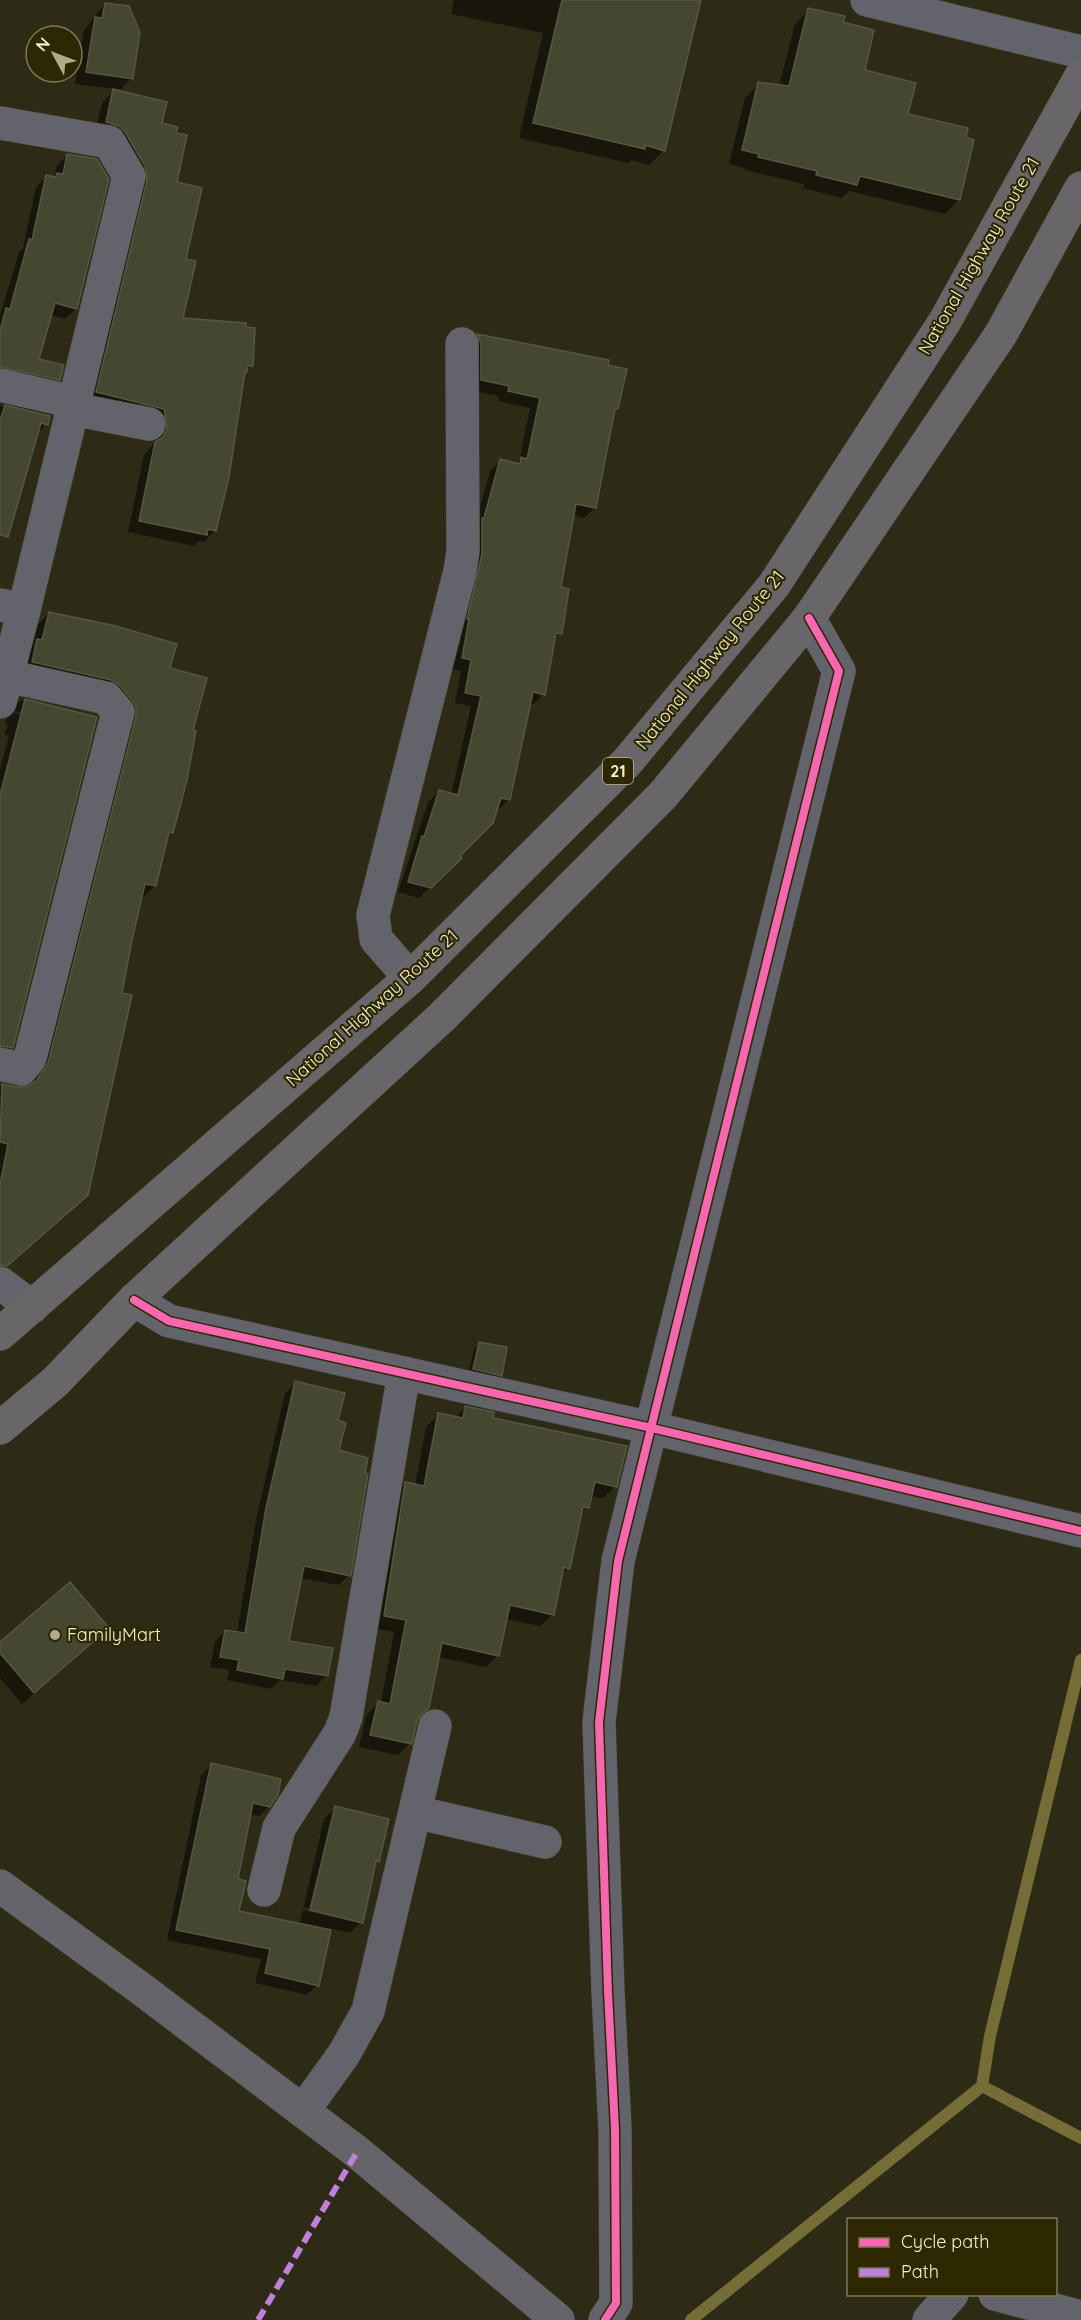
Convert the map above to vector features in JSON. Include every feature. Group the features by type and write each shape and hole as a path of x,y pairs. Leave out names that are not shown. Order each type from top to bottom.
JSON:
{"highway":[{"name":"National Highway Route 21","path":"0,1334 410,978 627,762 774,585 945,321 1081,76"},
{"path":"0,1428 55,1382 134,1300 443,1016 663,795 809,618 1001,334 1081,188"}],"street":[{"path":"867,0 1081,52"},
{"path":"0,123 109,142 129,176 74,406 12,608 3,689 106,698 118,712 30,1058 21,1069 0,1064"},
{"path":"410,978 376,939 373,915 460,571 463,551 462,344"},
{"path":"0,386 149,424"},
{"path":"605,2320 616,2303 615,2140 599,1722 618,1561 839,671 809,618"},
{"path":"0,1283 32,1307"},
{"path":"134,1300 169,1321 652,1428 1081,1531"},
{"path":"264,1890 279,1828 340,1733 346,1717 404,1373"},
{"path":"303,2112 344,2054 368,2011 435,1726"},
{"path":"415,1812 545,1842"},
{"path":"0,1886 140,1988 357,2152 558,2320"},
{"path":"929,2320 951,2296"},
{"path":"999,2296 1081,2317"}],"building":[{"path":"562,0 701,0 665,151 645,145 645,149 533,123"},
{"path":"105,3 129,6 140,32 133,79 86,72 95,17 102,18"},
{"path":"808,8 845,16 843,22 874,30 865,70 916,83 908,114 968,128 966,137 974,140 960,200 860,176 857,185 816,175 817,171 758,157 759,154 742,150 758,82 789,86"},
{"path":"113,89 167,102 162,123 178,127 176,133 187,135 177,182 202,188 186,259 196,261 183,318 246,323 246,327 255,328 253,366 247,366 247,372 245,372 229,477 216,531 208,529 207,535 139,521 155,442 163,437 167,428 164,409 96,392 147,180 145,166 125,132 119,126 106,122"},
{"path":"67,154 97,159 109,179 77,309 55,303 39,359 64,365 60,380 0,367 0,331 6,308 10,309 29,239 32,240 46,175 56,177 57,173 63,174"},
{"path":"477,334 609,360 608,365 627,369 618,409 615,409 596,508 576,504 561,587 569,589 562,634 556,633 545,695 533,692 510,800 501,798 493,823 431,888 408,882 439,790 458,795 481,696 465,693 471,660 462,658 469,619 467,619 482,554 482,518 484,518 500,459 520,464 521,457 527,459 540,398 508,391 509,386 481,380 481,344"},
{"path":"5,405 50,416 48,425 41,423 8,537 0,535 0,421"},
{"path":"49,612 116,626 177,644 170,668 207,678 193,730 196,731 187,780 173,833 169,832 156,886 145,884 132,940 122,993 132,995 88,1195 7,1266 0,1265 0,1184 8,1144 0,1142 2,1084 17,1087 28,1086 36,1081 48,1063 136,716 136,707 132,700 120,686 111,680 32,662 37,639 42,640"},
{"path":"25,699 97,717 13,1048 0,1046 0,795"},
{"path":"479,1342 507,1347 502,1376 473,1369"},
{"path":"295,1381 345,1393 338,1420 346,1423 339,1450 368,1458 365,1473 368,1474 351,1576 304,1566 289,1641 333,1648 328,1676 285,1669 283,1679 237,1670 239,1660 220,1657 225,1630 245,1633 266,1508"},
{"path":"465,1406 494,1412 493,1418 627,1446 617,1487 595,1482 589,1508 583,1507 570,1569 564,1567 554,1615 510,1605 499,1656 442,1643 429,1708 421,1714 417,1721 412,1744 370,1735 378,1701 390,1704 406,1620 384,1616 405,1482 424,1486 438,1413 463,1418"},
{"name":"FamilyMart","path":"70,1582 109,1628 34,1693 0,1653 0,1642"},
{"path":"211,1763 281,1779 278,1795 270,1807 253,1803 238,1879 246,1881 239,1911 331,1930 319,1986 265,1973 270,1949 176,1930"},
{"path":"335,1806 389,1819 379,1862 376,1861 363,1923 310,1910"}],"waterway":[{"path":"691,2320 982,2086 990,2036 1081,1660"},
{"path":"982,2086 1081,2138"}],"marked path":[{"path":"258,2320 357,2152"}],"cycle path":[{"path":"605,2320 616,2303 615,2129 599,1722 618,1561 839,671 809,618"},
{"path":"134,1300 169,1321 652,1428 1081,1531"}],"place":[{"name":"FamilyMart","path":"55,1635"}]}
